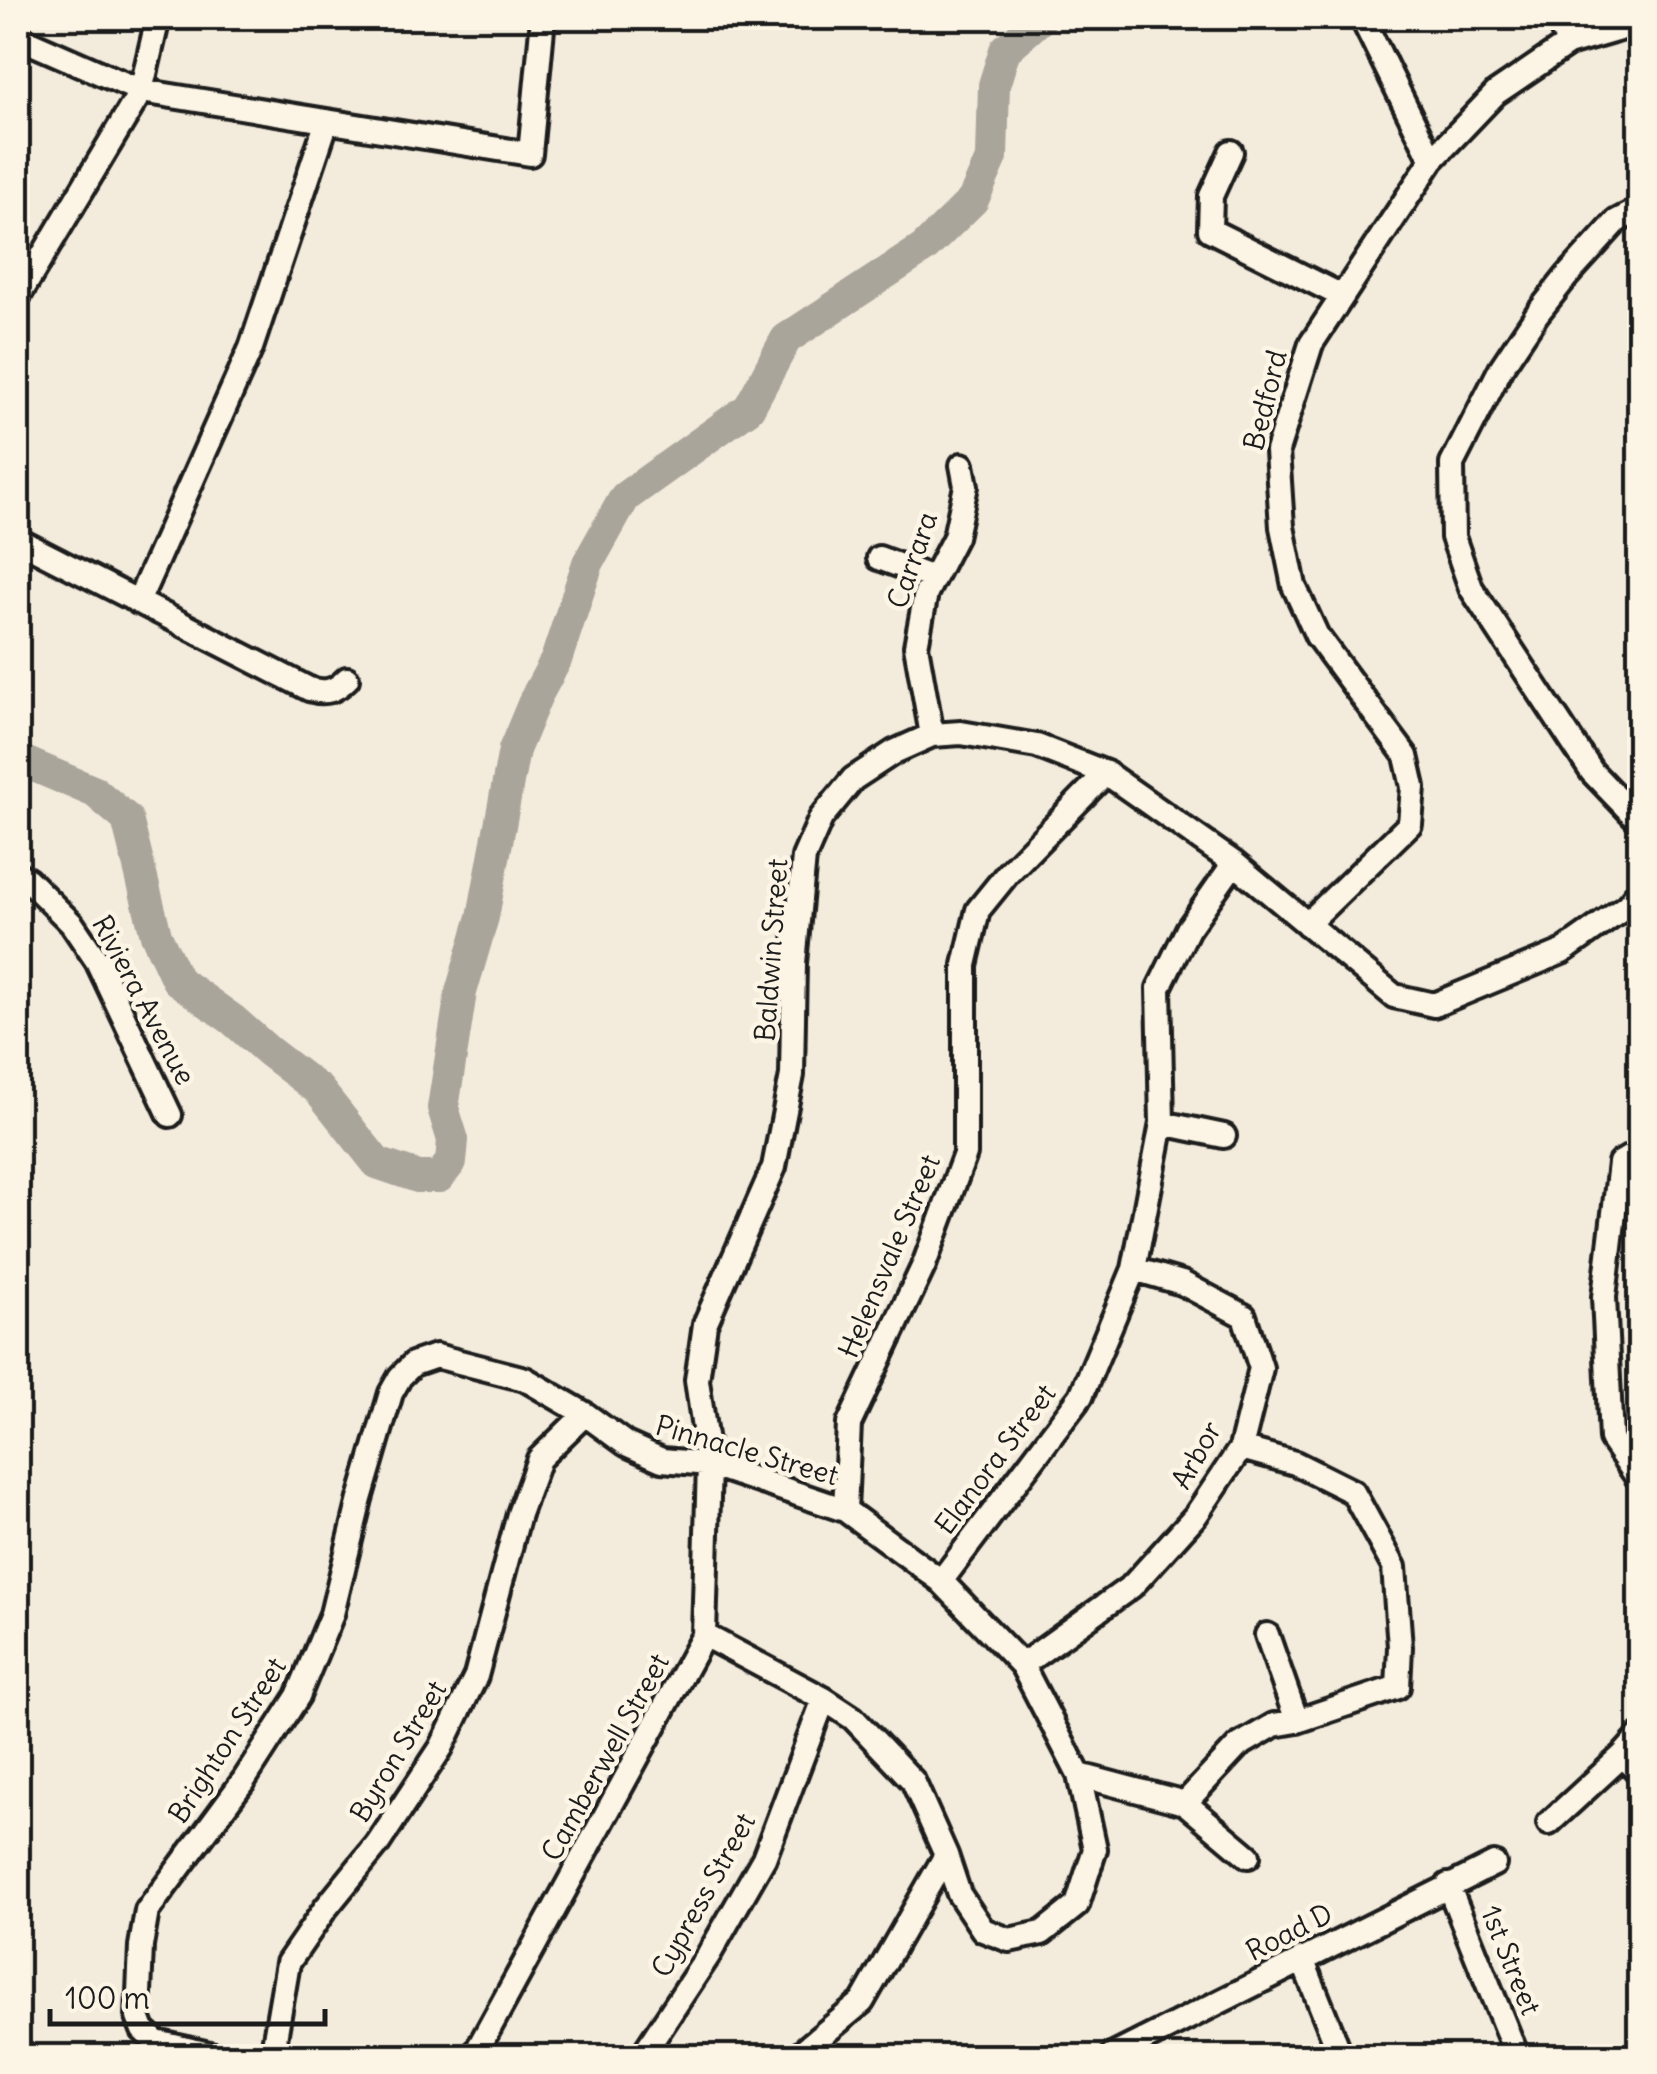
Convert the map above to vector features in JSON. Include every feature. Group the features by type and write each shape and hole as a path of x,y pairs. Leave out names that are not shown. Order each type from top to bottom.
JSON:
{"street":[{"path":"18,296 141,91 158,18"},
{"path":"18,36 141,91 530,154 543,18"},
{"path":"1362,18 1432,160"},
{"path":"1558,18 1568,44"},
{"name":"Bedford","path":"1307,924 1410,824 1414,786 1406,756 1317,636 1294,586 1282,527 1277,451 1310,344 1432,160 1496,92 1568,44 1640,23"},
{"path":"138,602 251,348 327,121"},
{"path":"1230,152 1211,196 1210,230 1342,296"},
{"path":"1640,209 1617,221 1537,314 1501,368 1452,464 1452,536 1471,588 1592,772 1640,822"},
{"name":"Carrara","path":"932,734 916,646 926,593 956,538 966,486 962,465"},
{"path":"18,540 309,690 330,692 347,680"},
{"path":"880,558 934,578"},
{"name":"Baldwin Street","path":"709,1464 697,1380 704,1324 774,1167 792,1076 794,963 804,857 821,818 853,779 894,752 932,734 961,733 1037,746 1106,773 1234,863 1394,996 1434,1005 1562,952 1627,906 1640,890"},
{"name":"Helensvale Street","path":"845,1510 849,1424 924,1265 964,1154 965,965 978,910 1008,873 1106,773"},
{"name":"Elanora Street","path":"941,1581 1081,1396 1134,1269 1162,1123 1159,988 1188,929 1234,863"},
{"name":"Riviera Avenue","path":"18,874 72,924 97,962 170,1115"},
{"path":"1162,1123 1224,1136"},
{"path":"1630,1157 1604,1297 1611,1439 1640,1481"},
{"name":"Arbor","path":"1022,1665 1132,1586 1196,1515 1242,1448 1260,1368 1244,1316 1182,1283 1134,1269"},
{"name":"Pinnacle Street","path":"412,1364 436,1356 526,1379 626,1444 662,1460 709,1464 845,1510 941,1581 1022,1665 1079,1776 1095,1849 1077,1905 1042,1934 1009,1940 982,1930 959,1894 913,1781 854,1718 704,1636"},
{"name":"Brighton Street","path":"218,2056 156,2042 143,2030 138,2017 146,1911 244,1780 298,1696 332,1614 391,1392 412,1364"},
{"name":"Byron Street","path":"272,2056 288,1963 324,1909 377,1845 441,1748 476,1676 519,1514 539,1459 585,1414"},
{"path":"1185,1803 1238,1746 1274,1725 1398,1687 1400,1647 1394,1567 1353,1492 1294,1462 1242,1448"},
{"name":"Camberwell Street","path":"474,2056 704,1636 709,1464"},
{"path":"1267,1635 1297,1721"},
{"name":"Cypress Street","path":"642,2056 708,1956 764,1858 824,1699"},
{"path":"1552,1820 1640,1736"},
{"path":"1623,1755 1640,1774"},
{"path":"1079,1776 1185,1803 1248,1856"},
{"path":"797,2056 862,2002 946,1855"},
{"name":"Road D","path":"1112,2056 1494,1864"},
{"name":"1st Street","path":"1448,1885 1517,2056"},
{"path":"1302,1959 1341,2056"}],"waterway":[{"path":"18,761 95,792 127,819 156,935 177,980 319,1090 377,1163 418,1177 439,1177 451,1162 453,1140 443,1108 461,992 483,917 514,750 556,660 588,563 625,497 749,408 786,339 924,248 973,200 992,157 994,85 1005,50 1041,18"}]}
